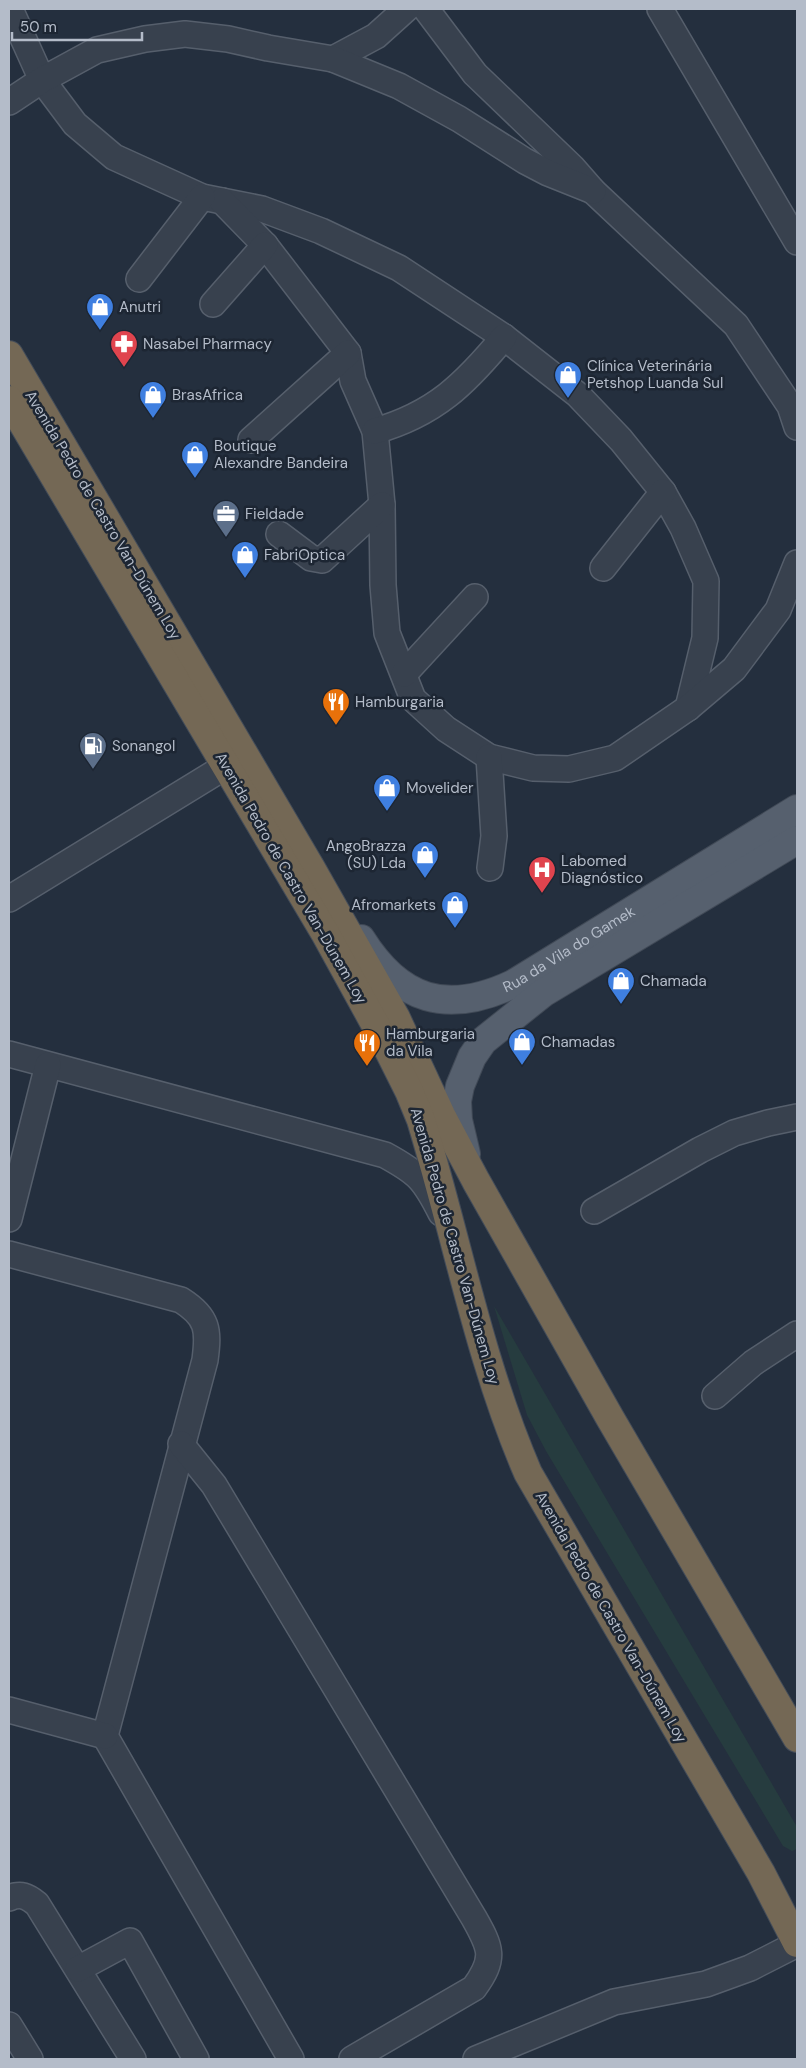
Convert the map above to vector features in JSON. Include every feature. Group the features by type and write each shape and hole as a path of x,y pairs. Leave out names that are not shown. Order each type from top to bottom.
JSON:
{"highway":[{"name":"Avenida Pedro de Castro Van-Dúnem Loy","path":"9,356 341,917 396,1018 441,1115 476,1181 610,1418 797,1738"},
{"name":"Avenida Pedro de Castro Van-Dúnem Loy","path":"9,400 325,933 409,1092 430,1150 492,1379 508,1426 528,1473 760,1873 797,1944"},
{"path":"760,1873 777,1891 797,1898"}],"main road":[{"name":"Rua da Vila do Gamek","path":"341,917 388,974 405,987 444,1000 458,1001 490,995 513,984 797,809"},
{"name":"Rua da Vila do Gamek","path":"476,1181 462,1140 457,1101 460,1086 469,1064 483,1041 543,993 797,840"}],"street":[{"path":"10,9 42,80 75,124 114,157 212,199 262,209 321,231 390,264 504,338 578,395 621,440 663,492 683,528 706,581 705,638 688,708"},
{"path":"333,59 376,36 406,9"},
{"path":"426,9 475,74 572,168 592,191 736,325 790,406 797,427"},
{"path":"660,9 797,242"},
{"path":"9,102 42,80 97,50 145,39 185,34 228,39 333,59 399,86 459,118 532,165 592,191"},
{"path":"212,199 265,245 348,353 353,381 375,431 382,505 383,585 387,633 413,699 446,729 489,757 533,768 569,769 615,758 688,708 734,668 778,610 797,564"},
{"path":"139,279 212,199"},
{"path":"213,304 265,245"},
{"path":"375,431 395,426 450,396 476,371 504,338"},
{"path":"251,440 348,353"},
{"path":"603,568 663,492"},
{"path":"279,534 311,558 322,560 382,505"},
{"path":"404,674 475,597"},
{"path":"489,757 494,836 490,868"},
{"path":"9,899 226,766"},
{"path":"9,1054 385,1155 412,1170 422,1179 441,1213 460,1260"},
{"path":"9,1219 48,1065"},
{"path":"594,1211 700,1150 734,1133 768,1122 797,1117"},
{"path":"9,1254 181,1300 194,1308 205,1323 208,1340 205,1360 181,1444 105,1736 291,2059"},
{"path":"715,1396 753,1363 797,1334"},
{"path":"181,1444 214,1485 484,1936 489,1955 486,1972 474,1988 352,2059"},
{"path":"9,1710 105,1736"},
{"path":"9,1898 18,1894 29,1897 37,1904 133,2059"},
{"path":"78,1969 130,1941 196,2059"},
{"path":"476,2059 614,2002 706,1984 750,1968 797,1944"},
{"path":"9,2025 30,2059"}],"green space":[{"path":"494,1306 797,1827 797,1849 792,1851 783,1846 546,1451 527,1415"}],"place":[{"name":"Anutri","path":"100,331"},
{"name":"Nasabel Pharmacy","path":"124,368"},
{"name":"Clínica Veterinária Petshop Luanda Sul","path":"568,399"},
{"name":"BrasAfrica","path":"153,419"},
{"name":"Boutique Alexandre Bandeira","path":"195,479"},
{"name":"Fieldade","path":"226,538"},
{"name":"FabriOptica","path":"245,579"},
{"name":"Hamburgaria","path":"336,726"},
{"name":"Sonangol","path":"93,770"},
{"name":"Movelider","path":"387,812"},
{"name":"AngoBrazza (SU) Lda","path":"425,879"},
{"name":"Labomed Diagnóstico","path":"542,894"},
{"name":"Afromarkets","path":"455,929"},
{"name":"Chamada","path":"621,1005"},
{"name":"Chamadas","path":"522,1066"},
{"name":"Hamburgaria da Vila","path":"367,1067"}]}
